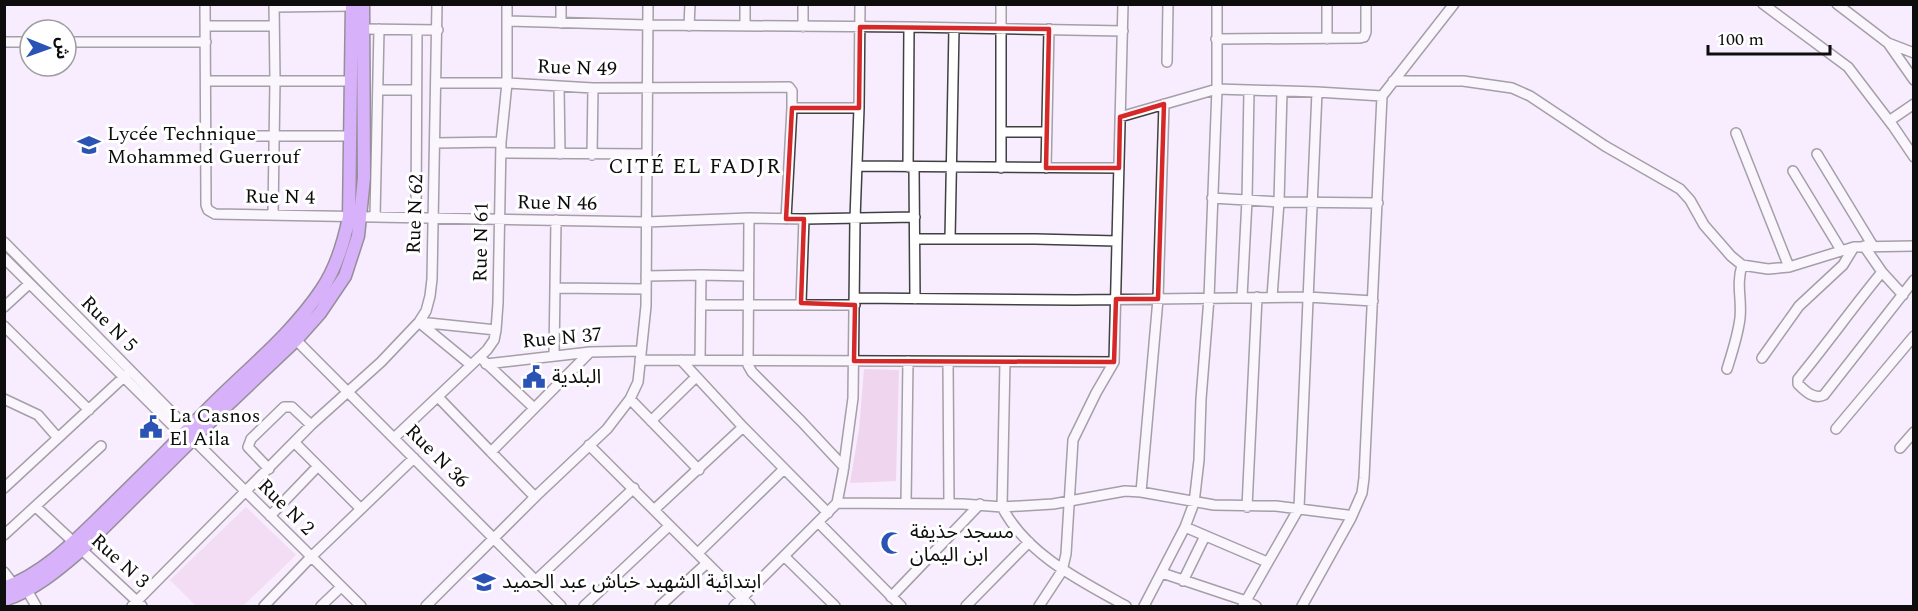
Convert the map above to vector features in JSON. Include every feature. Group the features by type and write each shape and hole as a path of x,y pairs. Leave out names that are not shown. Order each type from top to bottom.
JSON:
{"main road":[{"path":"191,438 309,307 323,288 355,217 364,177 363,29 356,5"},
{"path":"4,600 27,590 58,570 77,547 296,340 320,313 345,276 352,257 355,217 350,136 356,5"},
{"path":"9,586 29,577 77,547"}],"street":[{"path":"205,4 206,136 350,136"},
{"name":"Rue N 62","path":"137,605 245,491 311,425 381,362 420,322 426,312 430,296 433,218 437,4"},
{"name":"Rue N 61","path":"394,438 471,365 483,360 494,340 501,142 507,83 507,4"},
{"path":"561,4 561,24"},
{"path":"426,606 535,496 606,429 630,399 638,382 646,289 648,4"},
{"path":"690,4 690,26"},
{"path":"745,4 745,26"},
{"path":"803,4 803,27"},
{"path":"734,606 837,503 853,398 855,219 860,108 860,4"},
{"path":"1001,4 1001,168"},
{"path":"1039,606 1062,571 1066,554 1073,440 1114,362 1123,4"},
{"path":"1167,62 1168,4"},
{"path":"1144,606 1185,527 1194,503 1209,298 1217,89 1217,4"},
{"path":"1327,4 1328,39"},
{"path":"1216,39 1364,37 1366,4"},
{"path":"1302,606 1351,518 1362,493 1374,301 1382,96 1454,4"},
{"path":"1763,4 1848,66 1914,157"},
{"path":"1837,4 1888,43 1914,53"},
{"path":"273,214 274,6 356,5"},
{"path":"507,21 561,24 598,22 690,26 1049,28 1123,31"},
{"path":"205,26 274,26"},
{"path":"909,27 911,167 915,217 915,299"},
{"path":"950,239 954,28"},
{"path":"1046,168 1049,28"},
{"path":"363,29 438,30"},
{"path":"375,217 378,29"},
{"path":"416,218 417,30"},
{"path":"78,42 206,42"},
{"path":"1888,43 1914,80"},
{"path":"206,81 351,81"},
{"path":"1393,81 1463,81 1512,88 1530,96 1605,146 1680,189 1690,200 1704,225 1742,265 1768,269 1789,267 1840,250 1864,246 1914,246"},
{"name":"Rue N 49","path":"437,83 507,83 593,88 787,86 792,91 792,108"},
{"path":"559,87 560,154"},
{"path":"592,155 593,88"},
{"path":"1120,117 1217,89 1382,96"},
{"path":"378,90 416,90"},
{"path":"1242,297 1250,91"},
{"path":"1272,297 1279,202 1282,91"},
{"path":"1245,604 1299,508 1317,92"},
{"path":"1141,492 1158,298 1164,104"},
{"path":"1889,121 1914,104"},
{"path":"786,219 792,108 860,108"},
{"path":"1001,132 1047,132"},
{"path":"1736,133 1789,267"},
{"name":"Rue N 4","path":"206,136 206,205 211,213 355,217"},
{"path":"435,143 501,142"},
{"path":"501,153 647,154"},
{"path":"1817,154 1864,246 1882,272 1903,295"},
{"path":"857,166 1119,168"},
{"path":"1793,171 1840,250"},
{"path":"1212,198 1279,202 1377,203"},
{"name":"Rue N 46","path":"355,217 645,222 749,218 915,217"},
{"path":"749,218 747,360 752,372 801,420 844,467"},
{"path":"801,303 804,219"},
{"path":"554,356 555,220"},
{"path":"915,239 1117,241"},
{"name":"Rue N 5","path":"4,242 127,374 191,438"},
{"path":"1762,358 1799,306 1864,246"},
{"name":"Rue N 5","path":"4,258 127,374"},
{"path":"1727,369 1739,328 1738,288 1742,265"},
{"path":"1882,272 1850,310 1798,380 1798,384 1814,396 1824,395 1914,280"},
{"path":"700,360 701,275"},
{"path":"646,276 748,276"},
{"path":"4,307 29,284"},
{"path":"555,288 646,289"},
{"path":"701,305 915,299 1242,297 1308,297 1374,301"},
{"path":"1247,507 1257,297"},
{"path":"420,322 496,330"},
{"path":"420,322 471,365"},
{"path":"4,326 89,410"},
{"name":"Rue N 36","path":"287,331 561,606"},
{"path":"1836,429 1914,336"},
{"path":"491,452 590,352"},
{"name":"Rue N 37","path":"483,360 590,352 681,360 1114,362"},
{"path":"483,360 534,408"},
{"path":"681,360 828,513"},
{"path":"906,503 908,362"},
{"path":"948,362 949,504"},
{"path":"1005,362 1002,507 1008,519 1029,542 1062,571 1126,606"},
{"path":"4,488 127,374"},
{"path":"651,421 696,377"},
{"path":"438,397 535,496"},
{"path":"4,399 38,415 58,438"},
{"path":"630,399 699,470"},
{"path":"269,469 248,447 250,439 284,407 292,407 311,425"},
{"path":"655,510 743,427"},
{"path":"1900,448 1914,432"},
{"name":"Rue N 2","path":"191,438 361,606"},
{"path":"294,442 360,509"},
{"path":"589,445 750,606"},
{"path":"4,535 101,446"},
{"path":"264,606 311,557 414,458"},
{"path":"270,516 318,466"},
{"path":"698,553 784,469"},
{"path":"535,580 634,488"},
{"path":"837,503 980,504 1002,507 1069,501 1125,491 1194,503 1247,507 1276,506 1341,513 1351,518"},
{"path":"891,597 980,504"},
{"name":"Rue N 3","path":"36,507 137,605"},
{"path":"819,523 901,606"},
{"path":"584,606 669,526"},
{"path":"1185,527 1267,562"},
{"path":"1183,580 1205,536"},
{"path":"966,606 1029,542"},
{"path":"784,556 835,606"},
{"path":"660,606 707,563"},
{"path":"4,572 9,586"},
{"path":"1162,573 1256,606"},
{"path":"321,606 341,587"},
{"path":"27,590 36,606"},
{"path":"272,598 280,606"}],"highlighted area":[{"path":"860,27 1049,29 1046,168 1119,168 1120,117 1164,104 1158,299 1116,299 1114,362 854,361 855,305 801,303 804,219 786,219 792,108 859,108"}],"shaded area":[{"path":"864,369 899,370 896,481 850,483 859,429"},
{"path":"246,507 296,555 243,606 196,606 170,580"}],"place":[{"name":"Lycée Technique Mohammed Guerrouf","path":"89,145"},
{"name":"البلدية","path":"534,377"},
{"name":"La Casnos El Aila","path":"151,427"},
{"name":"مسجد حذيفة ابن اليمان","path":"892,543"},
{"name":"ابتدائية الشهيد خباش عبد الحميد","path":"484,582"}],"district":[{"name":"CITÉ EL FADJR","path":"695,167"}]}
